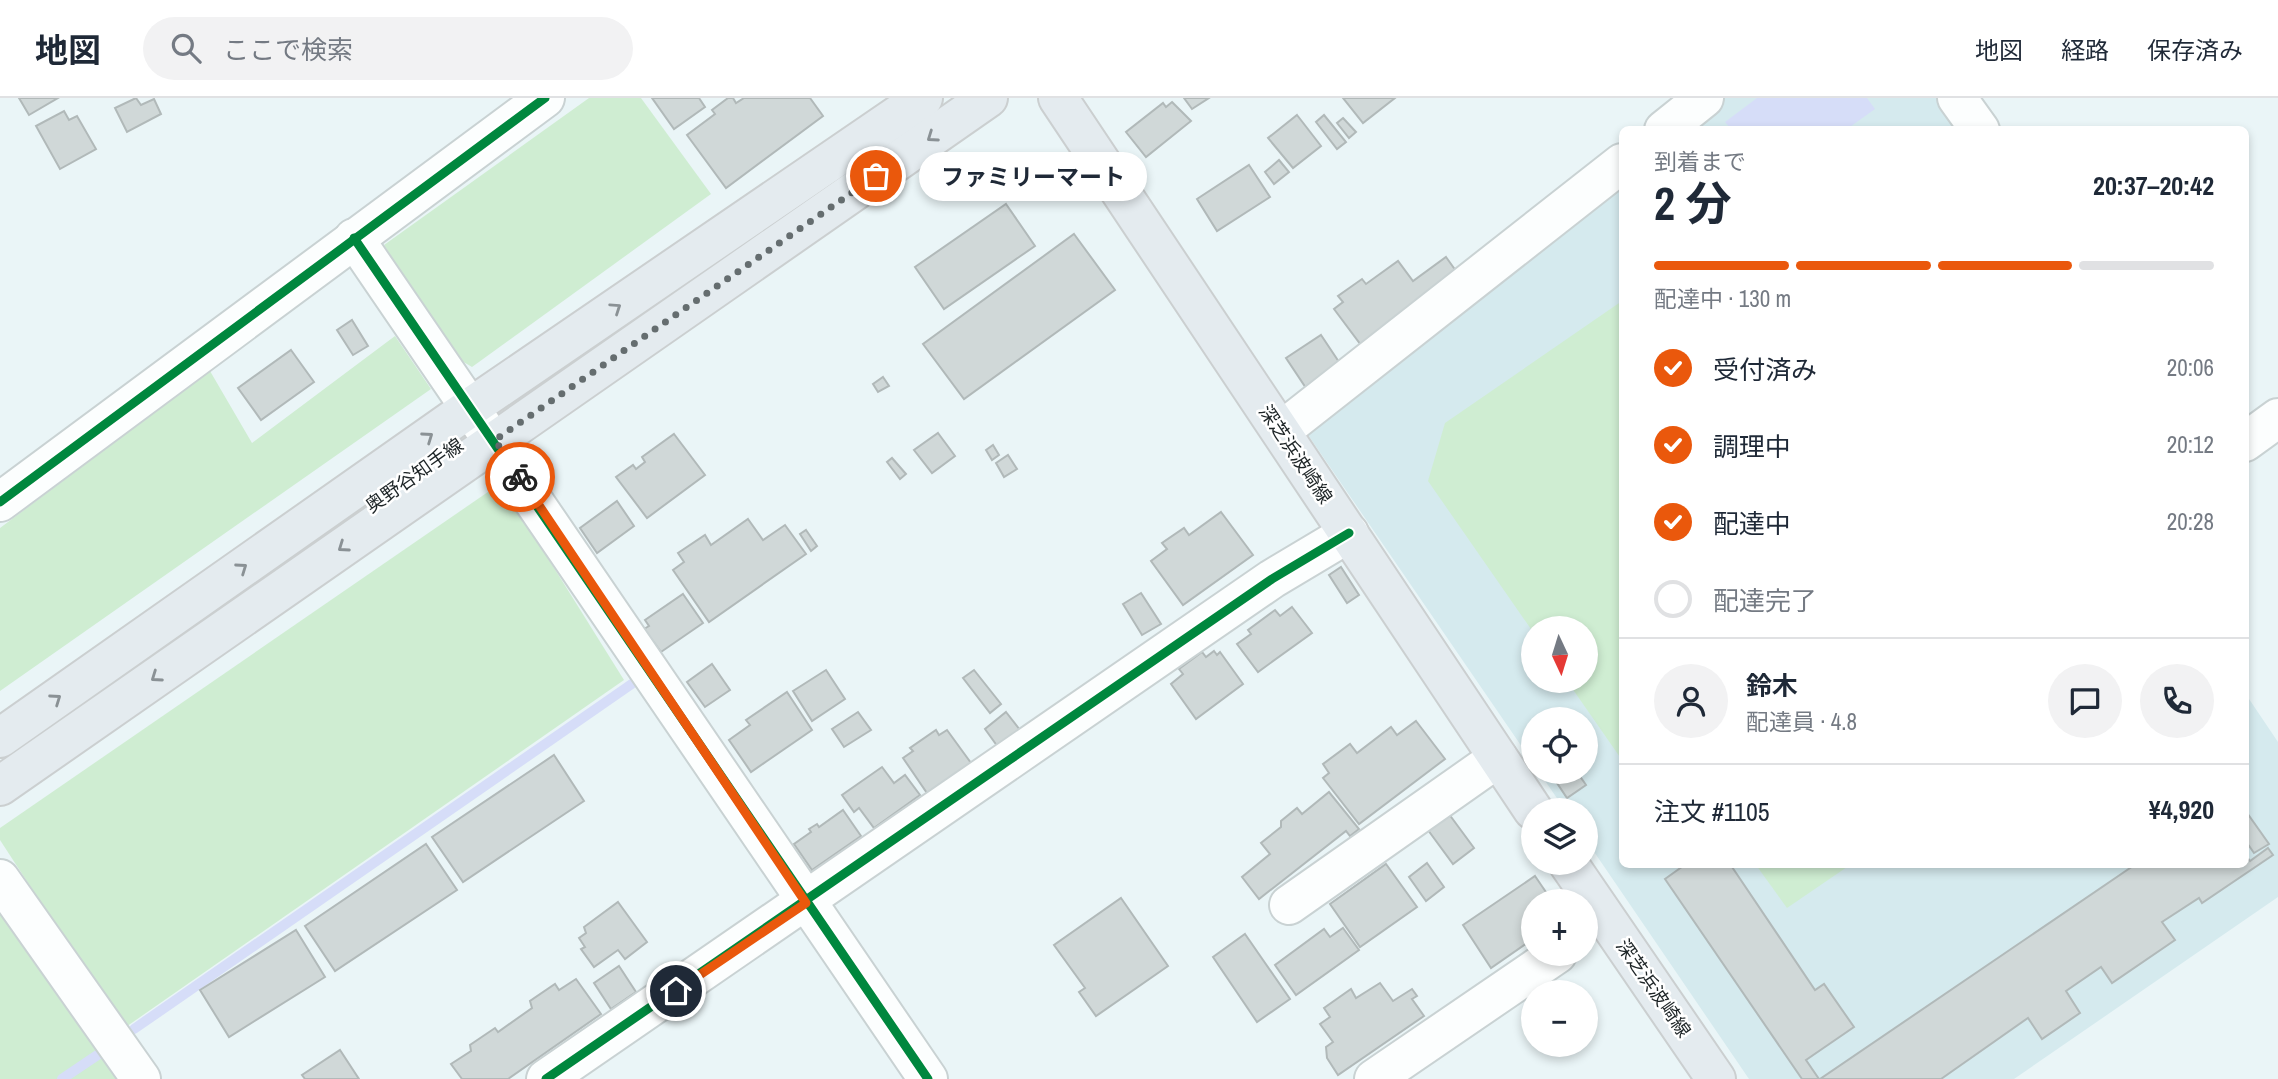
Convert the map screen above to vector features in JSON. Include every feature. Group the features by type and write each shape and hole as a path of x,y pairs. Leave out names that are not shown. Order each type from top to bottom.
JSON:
{"main road":[{"name":"奥野谷知手線","path":"0,738 471,407 923,98"},
{"name":"奥野谷知手線","path":"0,786 988,98"},
{"name":"深芝浜波崎線","path":"1058,98 1525,798"},
{"name":"深芝浜波崎線","path":"1598,930 1716,1079"}],"street":[{"path":"0,502 545,98"},
{"path":"1669,126 1704,98"},
{"path":"1957,98 1977,126"},
{"path":"1281,432 1619,165"},
{"path":"354,238 495,440 806,903 928,1079"},
{"path":"2249,439 2278,418"},
{"path":"546,1079 806,903 1272,579 1349,533"},
{"path":"1289,905 1498,758"},
{"path":"0,879 141,1079"},
{"path":"1374,1079 1539,966"}],"shaded area":[{"path":"1723,98 1941,98 1962,126 1689,126"},
{"path":"1619,181 1619,868 2249,868 2249,699 2278,742 2278,897 2014,1079 1749,1079 1598,858 1598,798 1557,798 1547,784 1598,784 1598,707 1521,707 1521,746 1306,432"}],"green space":[{"path":"589,98 641,98 711,194 472,367 455,357 384,245"},
{"path":"1619,303 1619,756 1598,726 1598,707 1585,707 1575,693 1598,693 1598,616 1522,616 1428,481 1445,423"},
{"path":"395,336 431,389 0,691 0,528 210,371 252,443"},
{"path":"501,483 624,680 123,1029 0,840 0,828"},
{"path":"1758,868 1846,868 1787,908"},
{"path":"0,909 119,1079 0,1079"}],"water":[{"path":"1757,98 1867,98 1875,109 1851,126 1728,126 1725,122"}],"building":[{"path":"19,98 58,98 29,115"},
{"path":"136,98 141,105 154,99 161,114 127,132 115,108"},
{"path":"652,98 699,98 705,107 674,129"},
{"path":"728,98 733,98 736,103 744,98 810,98 823,116 726,188 687,135 715,114 712,110"},
{"path":"1184,98 1209,98 1192,109"},
{"path":"1343,98 1395,98 1363,123"},
{"path":"1172,102 1191,121 1146,157 1126,132 1163,103 1166,107"},
{"path":"64,111 69,120 77,116 96,149 60,169 36,126"},
{"path":"1297,115 1321,146 1293,168 1268,138"},
{"path":"1324,115 1346,142 1337,149 1316,122"},
{"path":"1343,118 1356,132 1349,138 1337,123"},
{"path":"1279,160 1289,172 1274,184 1265,172"},
{"path":"1249,165 1270,197 1217,231 1197,199"},
{"path":"1006,204 1035,246 944,309 915,267"},
{"path":"1074,234 1115,290 964,399 923,344"},
{"path":"1446,257 1461,278 1364,349 1334,309 1343,302 1338,296 1362,279 1366,284 1398,261 1413,281"},
{"path":"352,320 368,346 353,355 337,330"},
{"path":"1321,335 1341,365 1306,388 1286,358"},
{"path":"291,350 314,382 261,420 238,388"},
{"path":"883,377 889,386 878,392 873,384"},
{"path":"938,433 955,456 932,473 914,450"},
{"path":"674,434 705,475 647,518 616,477 633,465 636,469 645,462 642,457"},
{"path":"993,445 999,455 992,460 986,450"},
{"path":"1008,455 1017,469 1004,477 996,463"},
{"path":"892,458 906,474 900,479 887,462"},
{"path":"617,501 634,526 597,553 580,528"},
{"path":"1221,512 1253,555 1183,605 1151,561 1167,549 1162,543 1184,528 1189,535"},
{"path":"748,519 763,540 785,525 806,554 709,622 673,570 684,562 678,553 705,535 711,545"},
{"path":"806,530 817,546 811,551 800,534"},
{"path":"1341,567 1359,595 1347,603 1329,575"},
{"path":"1141,593 1161,624 1142,635 1123,604"},
{"path":"683,594 703,623 661,652 644,629 649,626 645,620"},
{"path":"1292,607 1312,633 1258,672 1237,644 1251,634 1248,630 1275,610 1280,616"},
{"path":"1214,651 1217,655 1220,652 1243,684 1196,719 1171,684 1183,674 1179,669 1202,652 1206,657"},
{"path":"712,664 730,690 705,707 687,682"},
{"path":"826,670 845,699 812,721 793,691"},
{"path":"974,670 1001,704 990,713 963,678"},
{"path":"787,692 812,730 751,772 729,740 750,725 746,720"},
{"path":"858,712 871,730 844,747 832,729"},
{"path":"1006,712 1020,730 998,747 985,729"},
{"path":"1416,721 1445,759 1359,824 1323,778 1329,773 1323,764 1350,744 1357,753 1391,727 1397,735"},
{"path":"936,730 939,735 947,730 971,763 927,793 903,758 913,751 910,748"},
{"path":"554,755 584,801 463,882 432,837"},
{"path":"882,767 894,783 905,775 920,795 874,828 859,808 854,812 842,795"},
{"path":"1558,784 1585,784 1586,785 1567,798"},
{"path":"1329,792 1359,829 1350,836 1346,831 1259,899 1242,877 1270,854 1261,843 1281,827 1281,821 1297,808 1302,814"},
{"path":"843,810 861,836 812,870 794,844 811,832 809,829 817,824 819,827"},
{"path":"1446,810 1474,848 1453,864 1425,826"},
{"path":"2249,816 2269,844 2254,853 2249,846"},
{"path":"426,844 457,890 335,971 305,926"},
{"path":"2268,848 2273,855 2202,903 2199,898 2162,922 2175,940 2112,983 2101,967 2066,991 2080,1013 2042,1039 2028,1018 1941,1079 1820,1079 2130,868 2249,868 2250,861"},
{"path":"1427,863 1444,887 1426,901 1409,877"},
{"path":"1386,864 1417,907 1360,947 1330,904"},
{"path":"1680,868 1733,868 1815,990 1824,984 1854,1027 1806,1060 1819,1079 1802,1079 1665,879"},
{"path":"1535,876 1544,889 1521,889 1521,947 1491,968 1463,925"},
{"path":"1121,898 1168,966 1096,1016 1079,992 1085,988 1054,945"},
{"path":"618,902 647,942 625,959 618,950 594,967 581,949 585,947 579,938 586,933 584,927"},
{"path":"1343,928 1359,950 1296,995 1275,965 1324,929 1330,937"},
{"path":"296,930 325,977 229,1037 200,990"},
{"path":"1245,934 1290,999 1257,1022 1213,957"},
{"path":"619,966 636,992 611,1009 594,983"},
{"path":"576,979 601,1014 508,1079 462,1079 451,1064 471,1051 470,1045 495,1028 498,1032 532,1008 530,1001 555,984 559,990"},
{"path":"1380,983 1393,1001 1412,989 1417,996 1412,999 1424,1016 1338,1075 1327,1058 1326,1047 1333,1042 1320,1024 1330,1017 1324,1008 1351,989 1356,998"},
{"path":"340,1050 359,1079 305,1079 302,1075"}],"waterway":[{"path":"134,1029 636,681"},
{"path":"62,1079 102,1052"}],"cycle path":[{"path":"0,502 545,98"},
{"path":"354,238 928,1079"},
{"path":"546,1079 1272,579 1349,533"}],"way so far":[{"path":"520,477 495,440 876,176"}],"place":[{"name":"ファミリーマート","path":"876,176"}],"route":[{"path":"520,477 806,903 676,991"}]}
